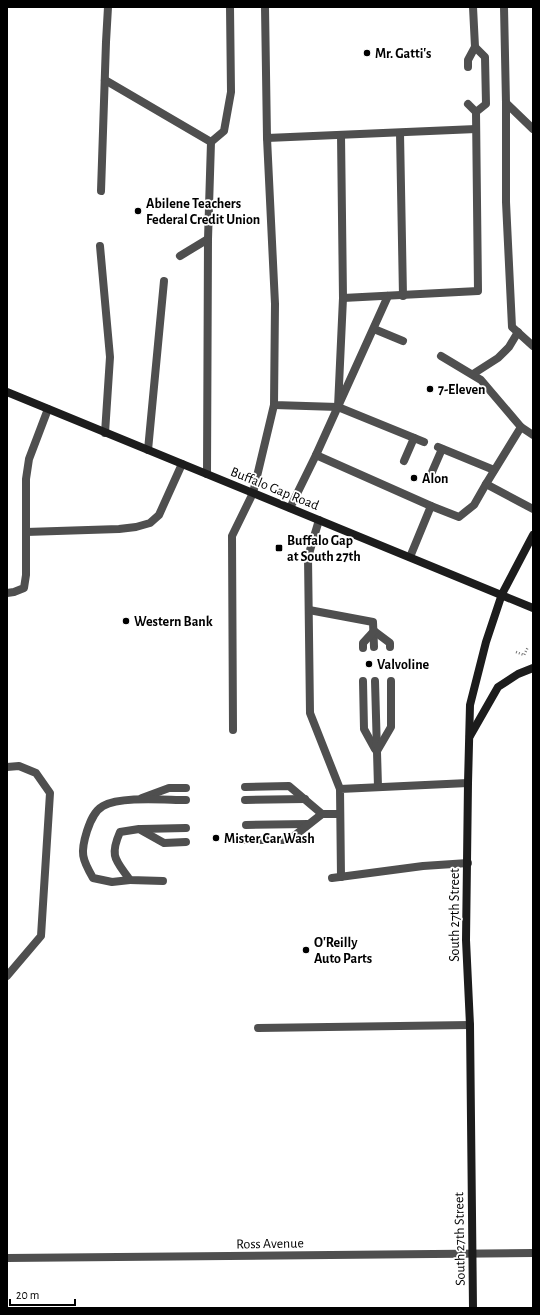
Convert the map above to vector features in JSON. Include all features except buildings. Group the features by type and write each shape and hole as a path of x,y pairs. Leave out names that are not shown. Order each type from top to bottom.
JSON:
{"main road":[{"name":"Buffalo Gap Road","path":"7,392 533,608"},
{"name":"South 27th Street","path":"473,1308 470,1025 466,940 470,705 486,642 502,594 533,535"},
{"path":"469,738 498,687 518,674 533,668"}],"street":[{"path":"101,191 108,7"},
{"path":"207,474 208,239 211,142 224,130 231,92 230,7"},
{"path":"233,730 232,536 254,493 274,405 275,304 268,138 265,7"},
{"path":"468,67 468,60 475,47 473,7"},
{"path":"504,7 506,202 512,327 533,346"},
{"path":"475,47 484,58 486,104 476,112"},
{"path":"105,80 211,142"},
{"path":"506,103 533,129"},
{"path":"343,298 478,291 476,112 468,104"},
{"path":"268,138 476,130"},
{"path":"400,133 403,296"},
{"path":"338,407 343,298 341,135"},
{"path":"180,256 208,239"},
{"path":"100,246 110,357 105,432"},
{"path":"148,450 164,281"},
{"path":"290,508 316,455 388,296"},
{"path":"374,329 403,341"},
{"path":"473,374 498,358 509,347 518,332"},
{"path":"441,356 482,380 521,427 533,435"},
{"path":"274,405 338,407 424,442"},
{"path":"7,593 24,588 26,575 26,479 29,459 48,409"},
{"path":"316,455 394,486 421,498 431,506 459,516 474,505 521,427"},
{"path":"404,461 414,438"},
{"path":"432,472 440,448 494,470"},
{"path":"26,532 119,529 136,527 150,523 159,515 182,464"},
{"path":"486,484 533,509"},
{"path":"410,557 431,506"},
{"path":"319,520 308,557 310,713 340,789 341,877"},
{"path":"308,610 373,622 374,647"},
{"path":"374,630 390,643 390,647"},
{"path":"362,648 363,643 374,630"},
{"path":"364,681 364,729 376,752"},
{"path":"375,681 378,787"},
{"path":"376,752 391,727 391,681"},
{"path":"7,766 19,766 36,773 50,793 41,936 7,976"},
{"path":"340,789 468,783"},
{"path":"245,787 288,786 322,814"},
{"path":"136,800 169,788 186,788"},
{"path":"245,800 305,799"},
{"path":"163,881 130,880 112,882 93,878 83,860 84,842 90,819 102,806 120,802 136,800 186,800"},
{"path":"246,840 290,840 322,814 340,814"},
{"path":"246,825 308,824"},
{"path":"130,880 115,858 115,844 120,832 139,829 186,828"},
{"path":"139,829 164,843 186,842"},
{"path":"332,878 423,866 468,863"},
{"path":"258,1028 470,1025"},
{"name":"Ross Avenue","path":"7,1258 533,1253"}],"path":[{"path":"516,652 524,655 528,647"}],"place":[{"name":"Mr. Gatti's","path":"367,53"},
{"name":"Abilene Teachers Federal Credit Union","path":"138,211"},
{"name":"7-Eleven","path":"430,389"},
{"name":"Alon","path":"414,478"},
{"name":"Buffalo Gap at South 27th","path":"279,548"},
{"name":"Western Bank","path":"126,621"},
{"name":"Valvoline","path":"369,664"},
{"name":"Mister Car Wash","path":"216,838"},
{"name":"O'Reilly Auto Parts","path":"306,950"}]}
